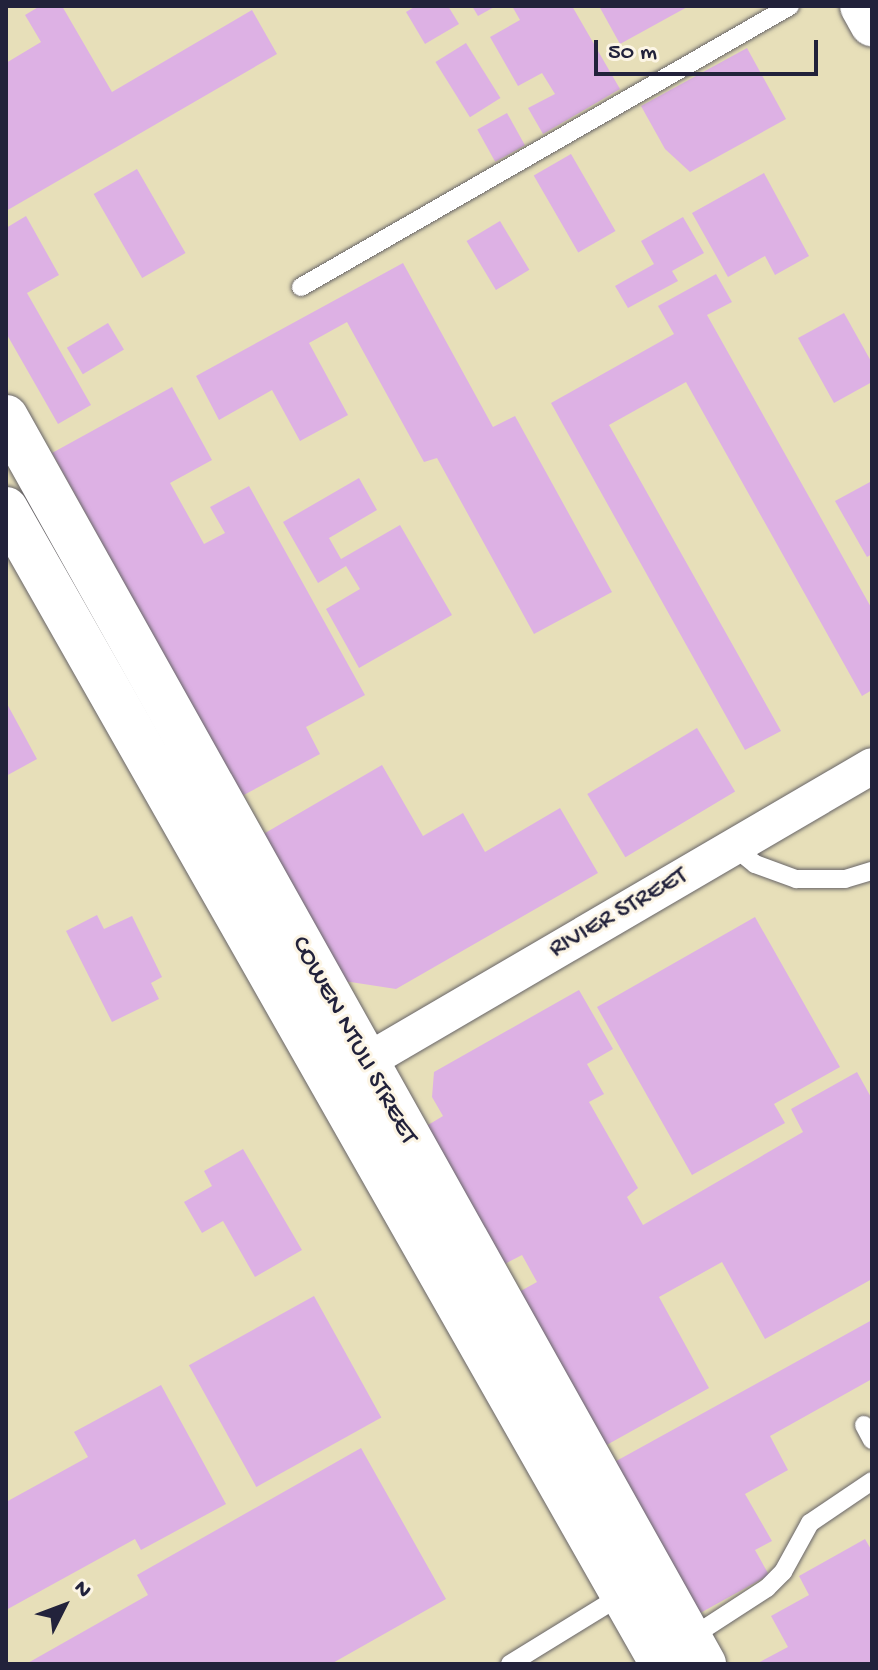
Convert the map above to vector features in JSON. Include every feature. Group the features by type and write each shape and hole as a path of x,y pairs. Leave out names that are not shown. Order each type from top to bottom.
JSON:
{"main road":[{"path":"862,6 872,24"},
{"name":"COWEN NTULI STREET","path":"6,417 365,1063 685,1655"},
{"name":"COWEN NTULI STREET","path":"6,509 327,1083 624,1594 685,1655"}],"street":[{"name":"RIVIER STREET","path":"327,1083 872,766"}],"lane":[{"path":"301,287 790,6"},
{"path":"734,847 755,864 796,879 845,879 872,871"},
{"path":"685,1655 783,1572 810,1523 872,1481"},
{"path":"510,1664 624,1594"}],"building":[{"path":"40,6 62,6 112,92 252,10 277,54 6,211 6,63 41,42 25,15"},
{"path":"416,6 448,6 459,24 425,44 406,12"},
{"path":"472,6 496,6 478,16"},
{"path":"512,6 572,6 620,89 543,134 528,108 555,94 542,73 518,86 490,37 520,20"},
{"path":"599,6 689,6 620,44"},
{"path":"466,43 500,98 470,117 435,62"},
{"path":"747,48 786,119 690,172 665,149 641,106"},
{"path":"507,113 525,145 495,162 477,129"},
{"path":"571,154 616,231 578,253 534,176"},
{"path":"137,169 186,253 142,278 94,194"},
{"path":"764,173 809,256 775,275 765,256 728,277 692,213"},
{"path":"26,216 59,275 27,293 91,405 58,424 6,333 6,228"},
{"path":"683,217 704,253 672,271 678,281 628,308 615,286 654,264 641,241"},
{"path":"500,221 529,270 496,290 467,241"},
{"path":"403,263 493,427 515,416 612,592 534,634 437,458 424,462 347,322 309,343 348,415 300,441 272,390 219,420 196,376"},
{"path":"716,274 732,302 707,315 872,609 872,690 862,696 686,382 609,425 781,731 745,750 551,403 674,334 658,306"},
{"path":"844,313 872,363 872,382 834,403 798,338"},
{"path":"108,323 124,350 83,374 67,348"},
{"path":"172,387 212,460 170,483 204,544 225,533 210,507 249,486 365,695 306,727 320,754 242,796 52,453"},
{"path":"359,478 377,510 329,538 341,559 400,525 452,615 359,668 326,609 360,589 346,566 318,583 283,522"},
{"path":"870,482 872,554 867,557 835,501"},
{"path":"6,702 37,759 6,776"},
{"path":"697,728 735,791 625,857 587,794"},
{"path":"382,765 423,836 463,813 485,852 560,808 598,873 396,989 344,981 260,836"},
{"path":"97,915 104,929 132,916 162,977 151,983 159,999 112,1022 66,931"},
{"path":"755,917 840,1067 774,1104 785,1123 692,1175 597,1007"},
{"path":"579,990 613,1049 587,1064 604,1094 589,1102 638,1188 627,1197 643,1225 803,1132 791,1109 857,1072 872,1099 872,1279 765,1339 722,1262 659,1297 709,1388 603,1447 517,1293 537,1282 522,1255 501,1266 423,1128 443,1116 432,1097 434,1072"},
{"path":"243,1149 302,1250 255,1277 223,1221 202,1233 184,1202 212,1186 204,1171"},
{"path":"314,1296 381,1418 256,1487 189,1365"},
{"path":"872,1320 872,1379 770,1436 788,1470 745,1494 772,1541 755,1550 769,1575 693,1617 609,1465"},
{"path":"161,1385 226,1504 141,1550 135,1539 6,1610 6,1502 88,1457 74,1432"},
{"path":"361,1448 446,1599 331,1664 26,1664 148,1595 137,1575"},
{"path":"865,1539 872,1551 872,1662 756,1664 788,1647 771,1616 809,1595 799,1576"}]}
